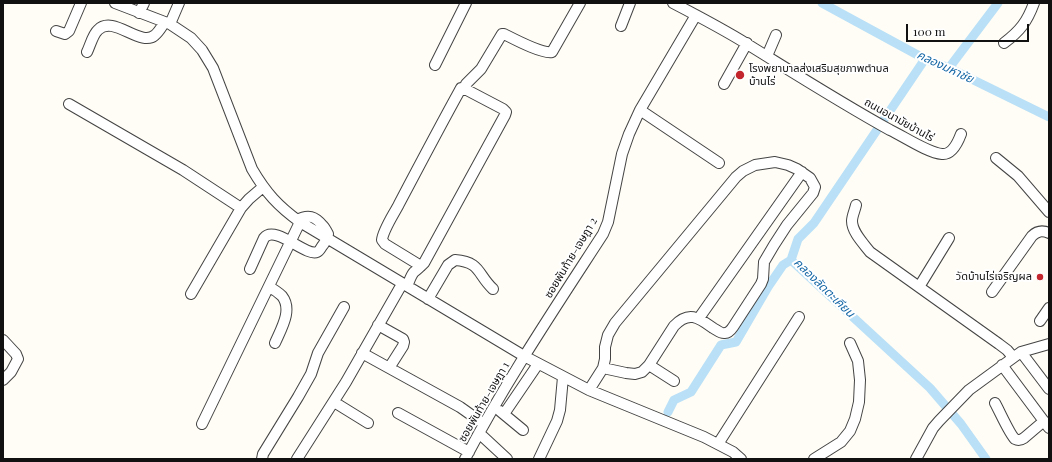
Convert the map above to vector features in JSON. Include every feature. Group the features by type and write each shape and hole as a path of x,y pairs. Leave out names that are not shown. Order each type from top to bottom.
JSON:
{"street":[{"path":"56,32 65,34 69,31 81,3"},
{"path":"116,3 167,23 191,38 202,50 213,68 252,169 274,201 298,221 538,364 589,390 704,437 733,452 740,459"},
{"path":"140,13 144,3"},
{"path":"87,52 97,30 103,26 114,26 144,38 150,38 167,23 179,3"},
{"path":"435,65 466,3"},
{"path":"466,84 481,69 502,34 538,50 548,53 552,52 580,3"},
{"path":"621,26 630,3"},
{"name":"ถนนอนามัยบ้านไร่","path":"673,3 747,43 875,121 929,151 941,154 950,153 961,134"},
{"path":"1004,43 1023,25 1034,3"},
{"name":"ซอยพันท้าย-เจษฎา 2","path":"524,356 603,234 608,222 622,154 633,124 696,15"},
{"path":"767,56 776,35"},
{"path":"724,84 747,43"},
{"path":"297,459 334,402 378,325 404,285 414,272 421,266 428,256 505,115 506,112 504,109 463,88 461,88 445,116 382,235 382,240 385,244 421,266"},
{"path":"69,104 183,170 241,208"},
{"path":"640,110 719,163"},
{"path":"996,158 1018,176 1049,212"},
{"path":"589,390 604,368 605,347 608,335 615,323 736,177 743,171 755,165 775,162 797,169 810,178 815,187 813,193 774,245 764,262 763,279 756,293 733,327 726,333 723,333 699,318 690,316 679,320 649,365 642,372 635,374 604,368"},
{"path":"699,318 802,172"},
{"path":"191,294 241,208 263,187"},
{"path":"856,205 852,220 853,226 857,236 870,252 1007,350 1017,355 1049,389"},
{"path":"202,424 291,242 298,221"},
{"path":"992,292 1032,236 1036,232 1040,231 1049,233"},
{"path":"250,269 266,235 274,235 312,253 320,250 327,239"},
{"path":"919,286 949,238"},
{"path":"428,299 448,265 455,260 469,263 474,266 480,271 485,281 493,289"},
{"path":"269,287 282,296 287,311 275,343"},
{"path":"262,459 311,374 318,353 344,307"},
{"path":"1040,321 1049,308"},
{"path":"718,444 799,317"},
{"path":"378,325 403,339 404,342 389,368"},
{"path":"3,340 16,354 18,359 11,372 3,380"},
{"path":"814,459 841,442 850,431 859,402 860,380 858,361 850,343"},
{"path":"916,459 927,438 939,421 969,390 1017,355 1049,344"},
{"path":"362,353 460,407 484,424"},
{"name":"ซอยพันท้าย-เจษฎา 1","path":"467,455 524,356"},
{"path":"504,414 538,364"},
{"path":"649,365 674,381"},
{"path":"995,403 1010,432 1017,440 1024,438 1047,424 1002,366"},
{"path":"539,459 557,421 560,410 563,377"},
{"path":"334,402 368,423"},
{"path":"493,408 504,414 523,430"},
{"path":"398,413 467,455"},
{"path":"479,433 507,459"}],"waterway":[{"name":"คลองมหาชัย","path":"822,3 925,59 949,68 1049,117"},
{"path":"949,68 998,3"},
{"name":"คลองลัดตะเคียน","path":"925,59 814,223 798,239 791,260 930,388 961,424 986,459"},
{"path":"668,412 674,400 691,392 721,345 736,342 768,287 783,265 791,260"}],"place":[{"name":"โรงพยาบาลส่งเสริมสุขภาพตำบล บ้านไร่","path":"740,75"},
{"name":"วัดบ้านไร่เจริญผล","path":"1040,277"}]}
